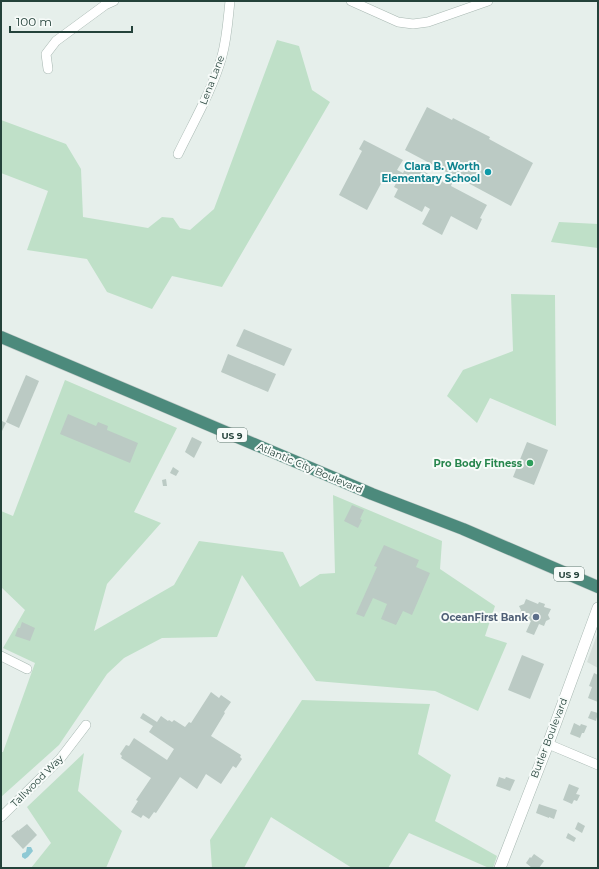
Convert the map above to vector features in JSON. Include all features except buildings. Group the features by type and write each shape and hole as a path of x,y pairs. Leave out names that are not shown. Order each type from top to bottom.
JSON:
{"highway":[{"name":"Atlantic City Boulevard","path":"1,337 372,494 463,529 598,587"}],"street":[{"path":"48,69 46,54 56,41 105,5 114,1"},
{"name":"Lena Lane","path":"178,154 214,80 222,56 230,1"},
{"path":"351,1 398,22 413,24 428,22 488,1"},
{"name":"Butler Boulevard","path":"500,868 598,608"},
{"path":"1,656 27,669"},
{"name":"Tallwood Way","path":"1,817 60,759 86,725"},
{"path":"548,744 598,766"}],"shaded area":[{"path":"598,632 598,668 587,662"}],"green space":[{"path":"277,40 299,46 312,90 330,102 222,287 172,276 152,309 107,292 87,259 27,250 48,191 1,173 1,120 66,144 81,169 83,217 148,228 162,217 173,218 180,228 190,230 214,209"},
{"path":"559,222 598,224 598,248 551,242"},
{"path":"511,294 555,295 556,426 490,398 477,423 447,396 463,370 513,351"},
{"path":"65,380 177,428 134,512 161,523 107,584 94,631 174,585 199,541 283,552 300,587 320,574 335,573 333,495 442,541 440,569 495,606 485,636 507,643 478,711 435,691 316,681 242,575 217,637 162,638 124,658 107,674 59,745 1,797 1,752 3,752 35,663 3,648 25,610 1,587 1,511 13,516"},
{"path":"302,700 430,704 418,754 451,775 435,821 497,856 493,868 489,868 409,833 388,868 352,868 271,817 244,868 212,868 210,840"},
{"path":"84,753 78,791 122,831 106,868 31,868 51,843 27,807"}],"water":[{"path":"27,847 31,847 33,851 25,859 22,857 22,854 26,852"}],"place":[{"name":"Clara B. Worth Elementary School","path":"488,172"},
{"name":"Pro Body Fitness","path":"530,463"},
{"name":"OceanFirst Bank","path":"536,617"}]}
